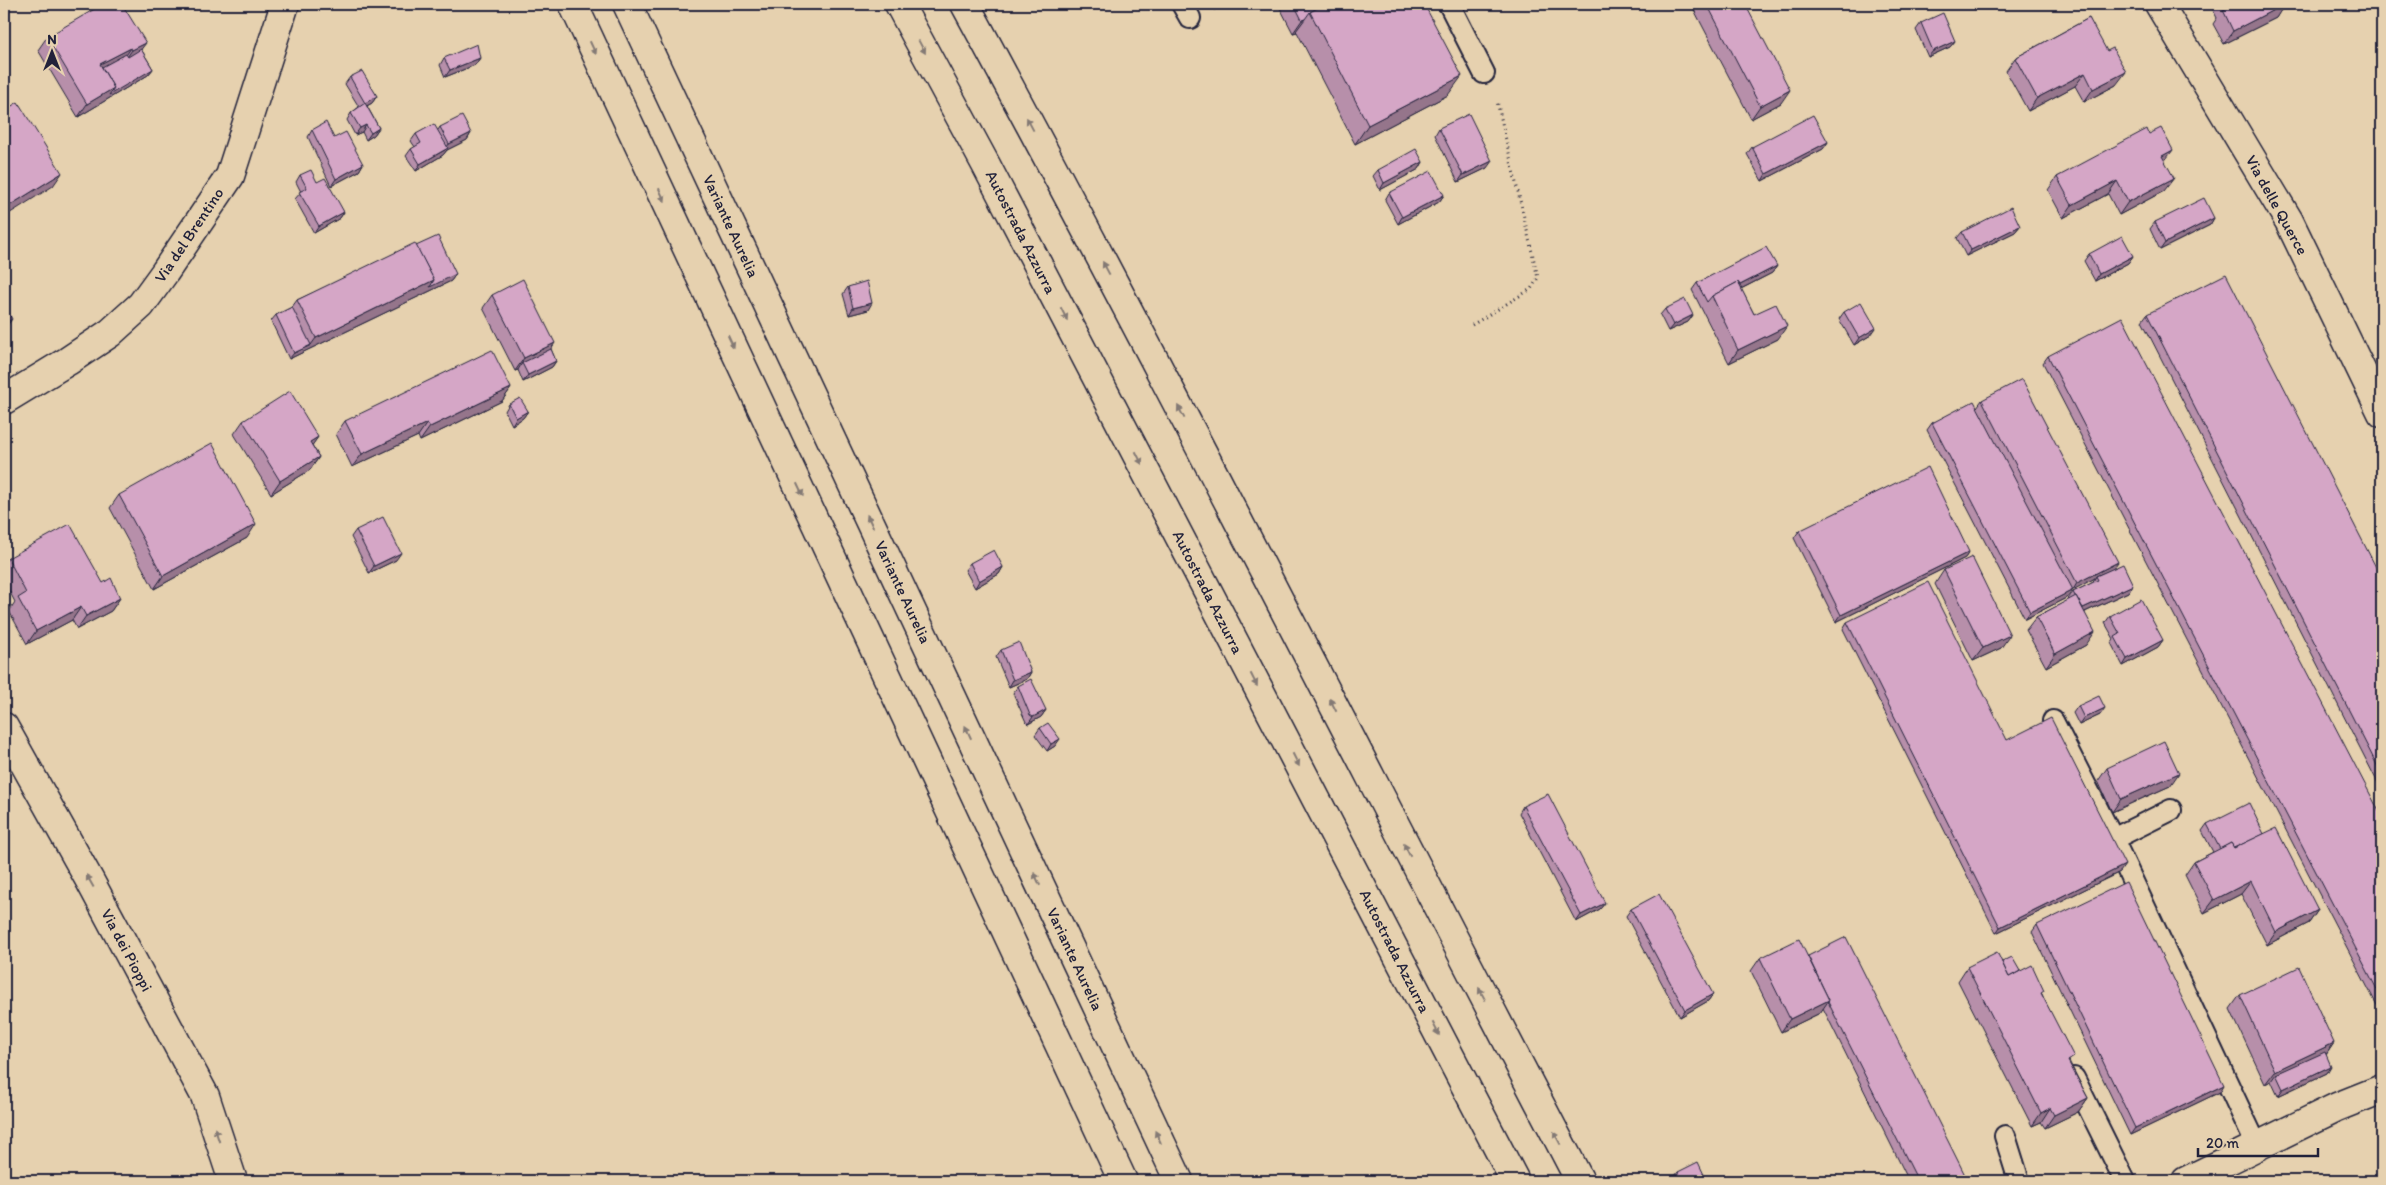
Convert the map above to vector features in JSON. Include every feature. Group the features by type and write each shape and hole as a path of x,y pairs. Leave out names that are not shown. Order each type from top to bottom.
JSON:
{"main road":[{"name":"Via del Brentino","path":"4,400 110,333 141,305 165,272 230,176 285,4"},
{"path":"572,4 1123,1181"},
{"name":"Variante Aurelia","path":"627,4 1179,1181"},
{"name":"Autostrada Azzurra","path":"899,4 991,173 1514,1181"},
{"path":"965,4 1045,151 1204,455 1580,1181"},
{"name":"Via delle Querce","path":"2159,4 2289,221 2382,414"},
{"name":"Via dei Pioppi","path":"4,727 90,881 205,1096 233,1181"},
{"path":"2186,1181 2337,1107 2382,1089"}],"lane":[{"path":"1449,4 1484,73"},
{"path":"2053,721 2113,839 2257,1146"},
{"path":"2113,839 2171,810"},
{"path":"2066,1060 2125,1181"},
{"path":"2005,1136 2019,1181"}],"path":[{"path":"1472,325 1531,289 1538,278 1500,114 1492,84 1484,73"}],"building":[{"path":"103,4 122,4 146,43 132,50 131,48 100,64 114,88 87,104 47,37"},
{"path":"1294,4 1325,4 1310,12 1302,20"},
{"path":"1325,4 1424,4 1462,76 1368,125 1310,12"},
{"path":"1707,4 1745,4 1790,90 1760,106"},
{"path":"2226,4 2285,4 2233,31 2223,10 2228,8"},
{"path":"1943,13 1955,41 1933,51 1921,23"},
{"path":"2089,18 2107,51 2113,48 2126,72 2093,89 2085,73 2037,98 2015,58"},
{"path":"477,44 480,58 450,70 444,58"},
{"path":"141,49 153,69 109,95 114,88 102,67 126,54 128,57"},
{"path":"362,71 377,96 365,103 350,77"},
{"path":"18,102 62,173 4,209 4,111"},
{"path":"365,103 379,128 371,133 366,125 360,128 351,113"},
{"path":"1469,114 1492,161 1463,175 1439,128"},
{"path":"1813,115 1828,142 1766,174 1752,147"},
{"path":"462,116 471,133 449,144 440,127"},
{"path":"326,122 334,138 346,132 363,164 336,179 312,130"},
{"path":"434,124 448,148 420,164 411,149 421,143 416,134"},
{"path":"2161,128 2173,150 2162,156 2174,178 2128,202 2117,181 2072,205 2057,177 2147,129 2149,134"},
{"path":"1416,149 1423,162 1384,183 1378,170"},
{"path":"311,170 317,182 325,178 344,212 319,226 299,192 307,188 300,175"},
{"path":"1431,171 1444,195 1402,217 1389,193"},
{"path":"2204,198 2214,218 2165,243 2155,222"},
{"path":"2011,207 2020,226 1971,250 1962,232"},
{"path":"438,236 456,274 430,287 434,280 416,246"},
{"path":"2122,236 2133,256 2099,274 2089,254"},
{"path":"415,243 434,280 316,338 297,300"},
{"path":"1766,247 1777,266 1740,285 1738,282 1712,296 1707,302 1697,283"},
{"path":"2226,274 2382,579 2382,775 2147,314"},
{"path":"523,279 555,343 524,358 492,295"},
{"path":"867,281 872,303 853,308 848,287"},
{"path":"1738,282 1754,314 1776,304 1787,326 1738,350 1712,296"},
{"path":"1685,299 1693,315 1673,325 1665,309"},
{"path":"1861,302 1876,328 1859,338 1844,312"},
{"path":"4,305 12,319 4,324"},
{"path":"292,307 311,345 294,353 276,315"},
{"path":"2122,317 2382,817 2382,999 2048,356"},
{"path":"551,349 556,361 528,375 522,363"},
{"path":"492,350 511,388 430,427 427,423 362,454 345,421"},
{"path":"2022,379 2118,562 2077,583 1982,400"},
{"path":"290,391 318,437 310,442 319,457 280,481 243,421"},
{"path":"520,398 528,411 516,418 509,404"},
{"path":"1974,401 2073,590 2030,612 1932,423"},
{"path":"212,443 256,524 163,576 119,495"},
{"path":"1928,467 1969,552 1841,615 1799,531"},
{"path":"383,517 401,553 374,566 356,530"},
{"path":"70,524 103,583 111,578 120,598 86,616 81,607 36,631 18,598 26,593 8,558"},
{"path":"994,550 1003,567 979,581 970,563"},
{"path":"1972,557 2010,635 1983,648 1944,570"},
{"path":"2123,564 2133,585 2083,608 2073,592 2098,580 2096,576"},
{"path":"1928,582 2007,740 2051,718 2125,865 2000,927 1847,622"},
{"path":"2076,596 2095,632 2055,654 2036,617"},
{"path":"2141,599 2163,640 2127,659 2115,637 2120,634 2110,616"},
{"path":"1019,642 1031,672 1013,680 1001,650"},
{"path":"1031,679 1046,710 1033,717 1030,715 1018,686"},
{"path":"2099,696 2105,708 2084,718 2078,706"},
{"path":"1048,723 1060,739 1051,744 1040,728"},
{"path":"2164,741 2179,773 2121,799 2107,768"},
{"path":"1548,794 1605,903 1581,915 1523,806"},
{"path":"2249,803 2264,834 2234,848 2231,843 2220,849 2207,824"},
{"path":"2276,828 2318,910 2276,932 2251,881 2214,900 2194,862 2231,843 2234,848"},
{"path":"2126,882 2224,1085 2135,1128 2037,925"},
{"path":"1659,894 1713,994 1685,1010 1631,909"},
{"path":"1846,937 1968,1181 1918,1181 1828,1002 1829,1000 1808,956"},
{"path":"1799,939 1829,1000 1790,1019 1760,958"},
{"path":"1997,952 2009,977 2032,965 2044,991 2041,993 2074,1057 2068,1061 2088,1098 2054,1115 2050,1108 2041,1113 1967,967"},
{"path":"2012,957 2020,971 2009,977 2002,962"},
{"path":"2299,967 2334,1043 2275,1071 2240,995"},
{"path":"2325,1052 2331,1066 2283,1089 2276,1074"},
{"path":"1698,1162 1707,1181 1683,1181 1678,1172"}]}
